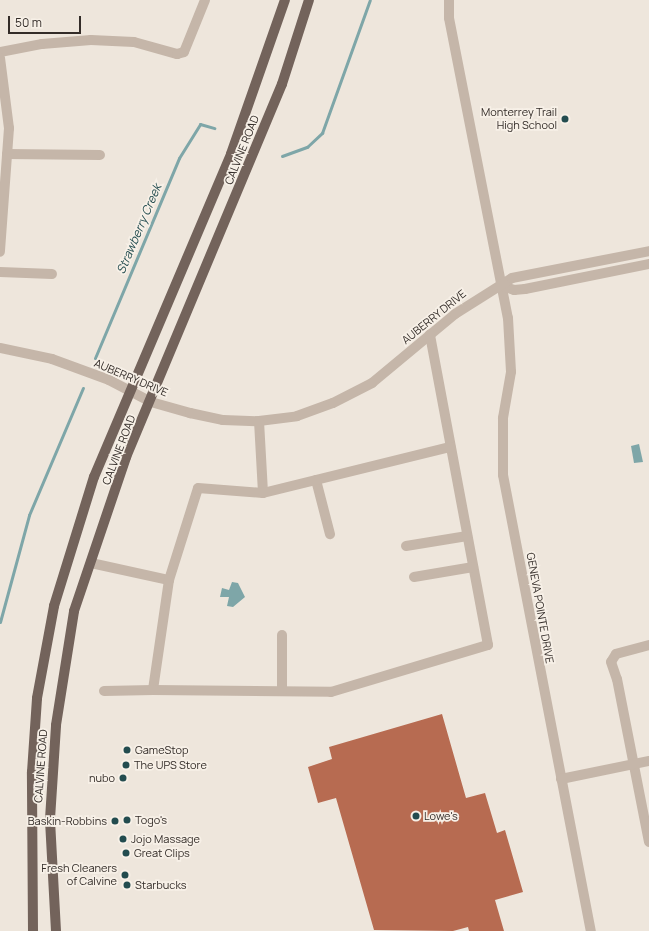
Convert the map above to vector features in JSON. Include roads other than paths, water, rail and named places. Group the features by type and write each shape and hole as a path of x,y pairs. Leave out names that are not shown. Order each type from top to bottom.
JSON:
{"main road":[{"name":"CALVINE ROAD","path":"32,931 32,772 38,698 54,606 94,477 132,393 181,267 230,154 285,0"},
{"name":"CALVINE ROAD","path":"56,931 50,818 56,725 74,610 126,457 151,402 282,84 309,0"}],"street":[{"path":"0,52 42,44 91,40 134,42 177,54 184,52 205,0"},
{"name":"GENEVA POINTE DRIVE","path":"449,0 448,18 502,286 511,345 511,372 503,418 503,475 591,931"},
{"path":"0,58 9,128 0,252"},
{"path":"7,154 100,155"},
{"name":"AUBERRY DRIVE","path":"0,348 66,364 109,380 151,402 223,420 259,421 297,416 333,403 372,384 430,334 482,294 502,286 512,278 649,251"},
{"path":"502,286 514,290 525,289 649,264"},
{"path":"0,272 52,274"},
{"path":"104,691 153,690 331,692 488,645 430,334"},
{"path":"259,421 263,493"},
{"path":"153,690 169,580 198,488 263,493 450,447"},
{"path":"316,480 330,534"},
{"path":"406,546 467,536"},
{"path":"91,563 169,580"},
{"path":"414,578 473,567"},
{"path":"282,635 282,691"},
{"path":"649,645 616,654 611,662 618,679 649,842"},
{"path":"561,779 649,761"}],"water":[{"path":"639,444 643,462 634,463 631,446"},
{"path":"232,582 238,583 245,597 233,607 227,606 229,597 220,597 222,588 229,590"}],"waterway":[{"name":"Strawberry Creek","path":"282,156 307,147 322,133 370,0"},
{"name":"Strawberry Creek","path":"95,358 179,158 200,124 214,128"},
{"name":"Strawberry Creek","path":"0,622 29,515 83,388"}],"place":[{"name":"Monterrey Trail High School","path":"565,119"},
{"name":"GameStop","path":"127,750"},
{"name":"The UPS Store","path":"126,765"},
{"name":"nubo","path":"123,778"},
{"name":"Lowe's","path":"416,816"},
{"name":"Togo's","path":"127,820"},
{"name":"Baskin-Robbins","path":"115,821"},
{"name":"Jojo Massage","path":"123,839"},
{"name":"Great Clips","path":"126,853"},
{"name":"Fresh Cleaners of Calvine","path":"125,875"},
{"name":"Starbucks","path":"127,885"}]}
